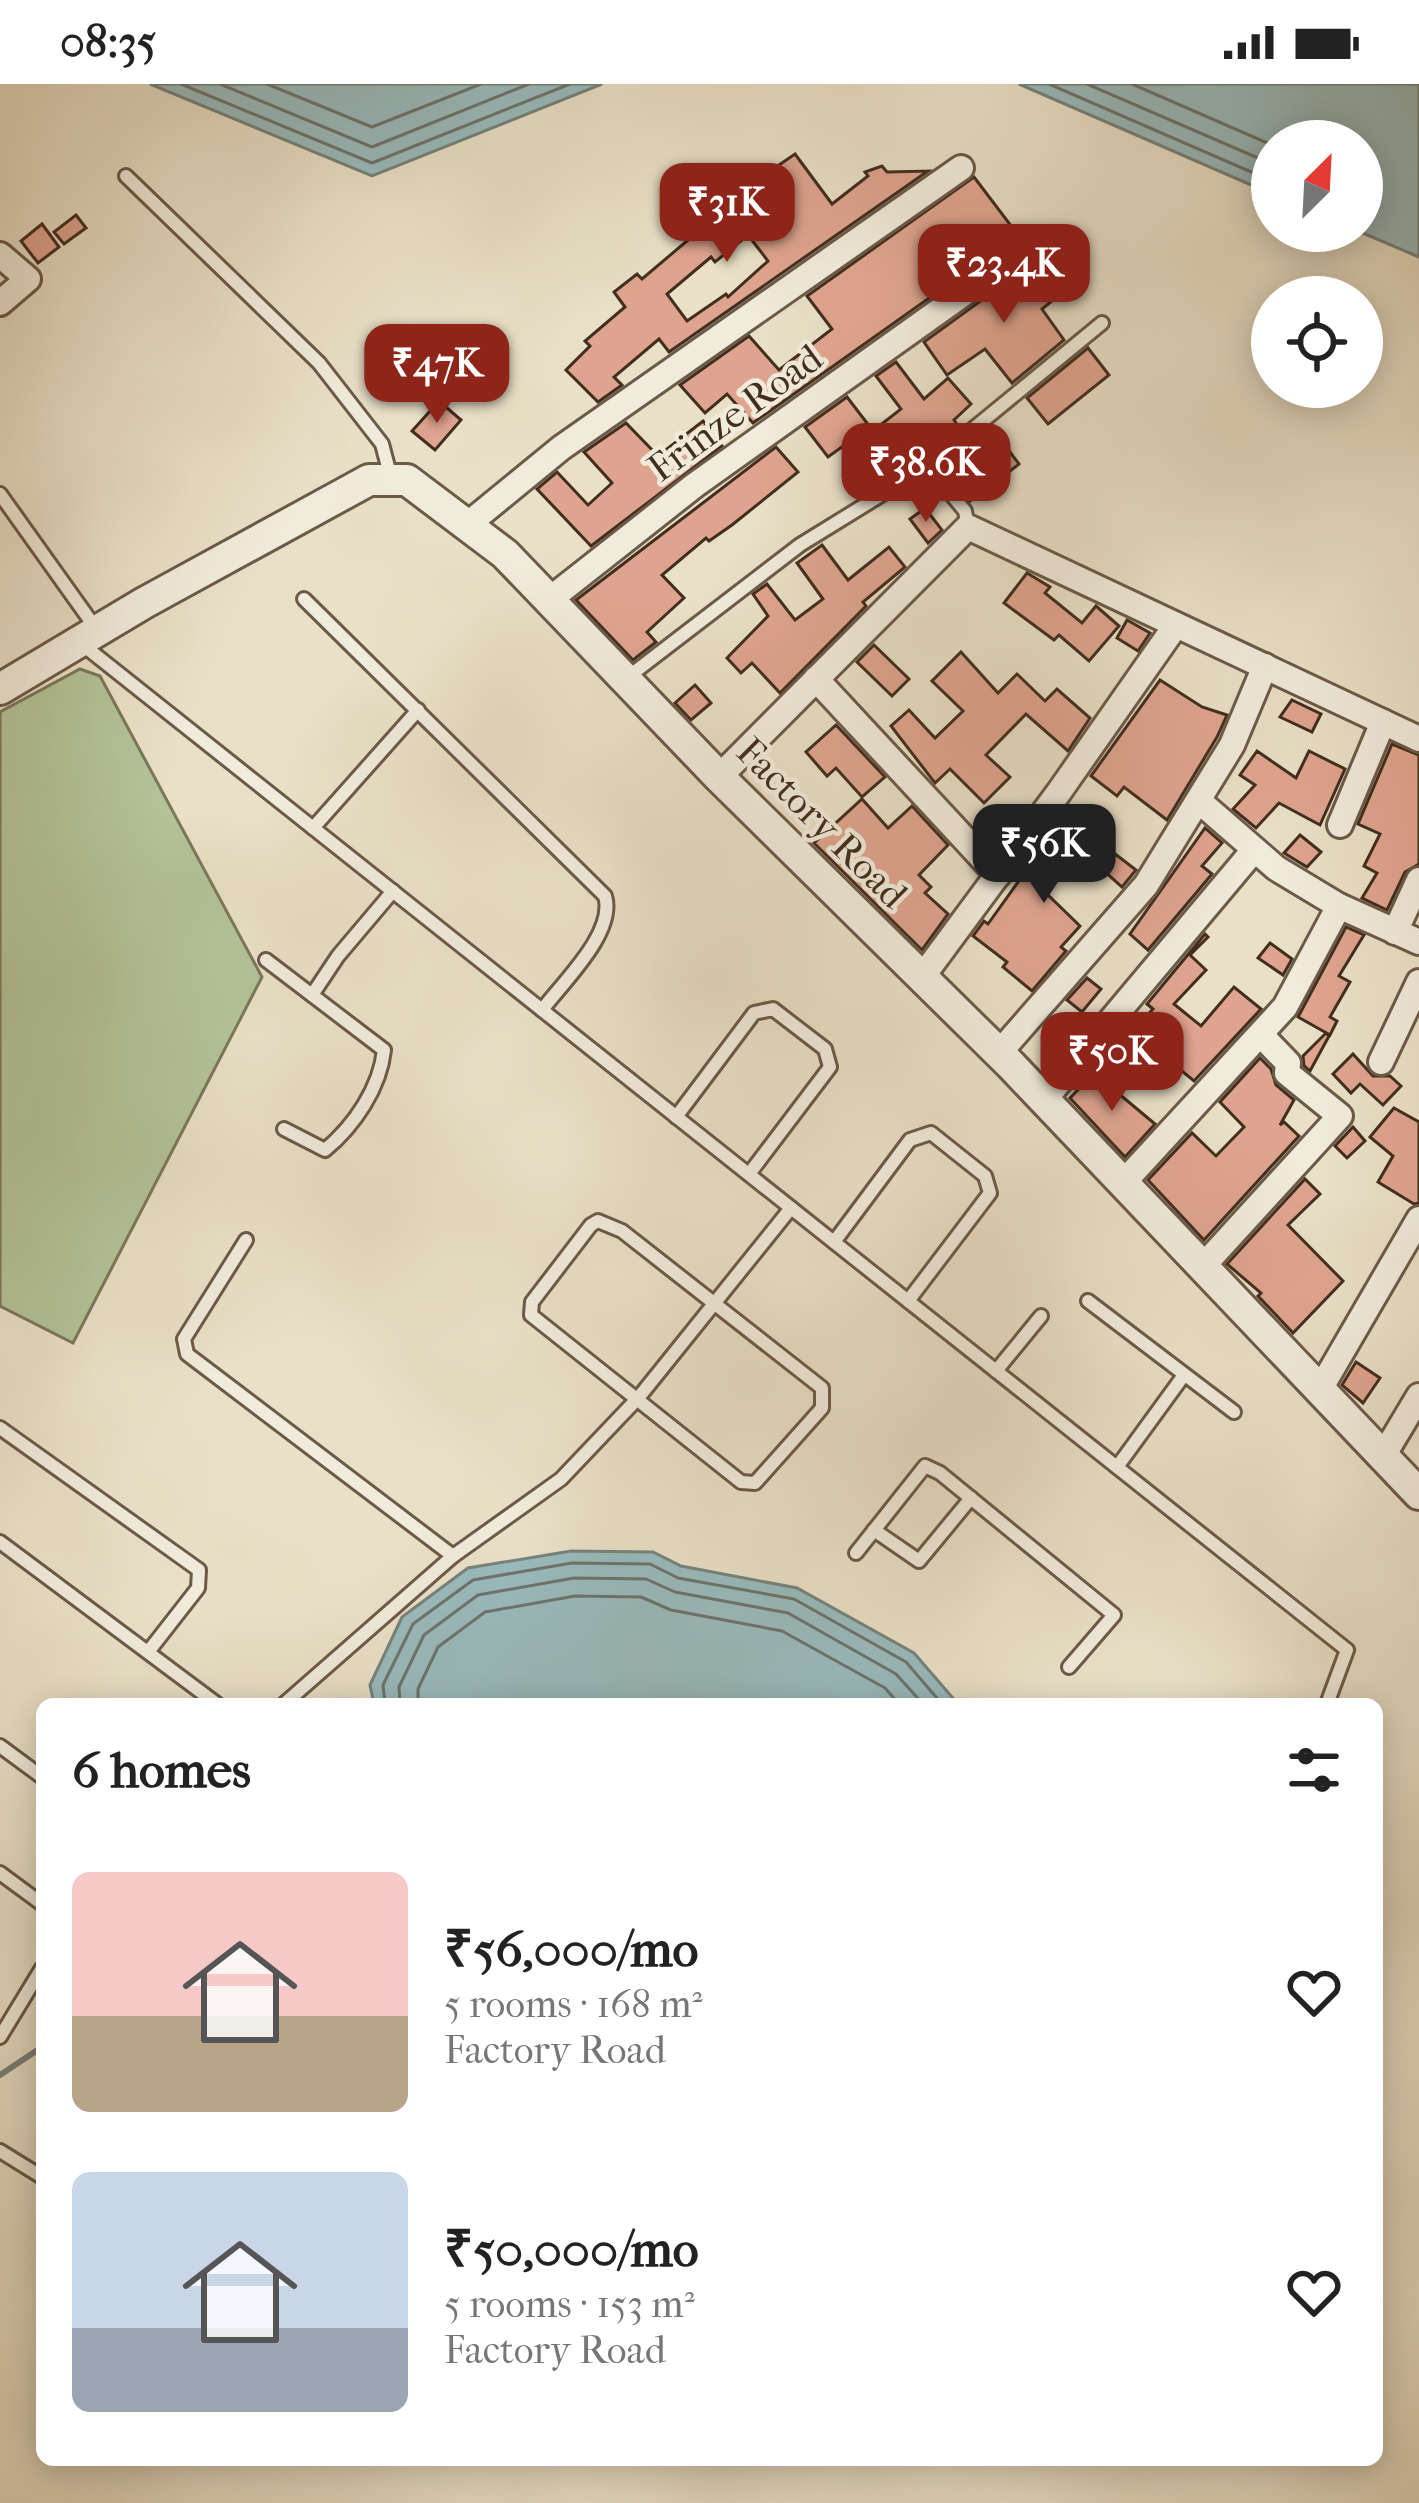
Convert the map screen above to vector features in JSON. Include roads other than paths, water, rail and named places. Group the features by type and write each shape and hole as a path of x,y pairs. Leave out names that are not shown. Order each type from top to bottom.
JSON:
{"street":[{"path":"466,525 561,448 961,169"},
{"name":"Frinze Road","path":"548,600 694,485 1026,249"},
{"path":"0,255 28,279 0,303"},
{"path":"0,689 369,481 399,480"},
{"name":"Factory Road","path":"399,480 505,554 719,777 999,1053 1419,1494"},
{"path":"719,777 968,526 1419,739"},
{"path":"922,977 1176,625"},
{"path":"999,1053 1146,886 1232,745 1265,666"},
{"path":"816,679 998,874"},
{"path":"1340,825 1383,722"},
{"path":"1199,801 1276,868 1339,906 1419,942"},
{"path":"1044,1100 1255,850"},
{"path":"1395,932 1419,880"},
{"path":"1123,1184 1286,1007 1339,906"},
{"path":"1382,1062 1419,982"},
{"path":"1204,1265 1340,1116 1287,1073 1288,1063 1262,1036"},
{"path":"1319,1390 1419,1219"},
{"path":"1383,1456 1419,1396"}],"lane":[{"path":"126,176 319,363 382,444 399,480"},
{"path":"625,680 800,545 928,466 1102,323"},
{"path":"928,466 965,511 968,526"},
{"path":"0,494 88,636 314,828 1347,1650 1329,1698"},
{"path":"304,599 605,896 609,909 605,927 542,1010"},
{"path":"314,828 418,710"},
{"path":"312,995 393,891"},
{"path":"266,960 384,1050 382,1071 347,1132 325,1150 284,1129"},
{"path":"676,1117 754,1013 773,1009 825,1049 830,1067 749,1174"},
{"path":"834,1242 910,1140 931,1133 985,1176 990,1193 908,1301"},
{"path":"291,1698 454,1556 561,1479 639,1397 791,1208"},
{"path":"598,1221 622,1231 714,1304 822,1388 822,1408 755,1484 741,1482 531,1315 532,1302 598,1221"},
{"path":"246,1240 184,1339 187,1354 454,1556"},
{"path":"1088,1300 1234,1412"},
{"path":"996,1371 1041,1316"},
{"path":"1117,1467 1184,1375"},
{"path":"0,1428 199,1570 198,1588 148,1652"},
{"path":"856,1553 925,1466 1114,1615 1069,1667"},
{"path":"874,1530 919,1561 971,1498"},
{"path":"0,1542 209,1698"},
{"path":"0,1746 36,1773"},
{"path":"0,1873 36,1900"},
{"path":"0,2037 36,1978"},
{"path":"0,2151 36,2173"}],"water":[{"path":"150,84 602,84 372,176"},
{"path":"1019,84 1419,84 1419,257 1383,242 1383,120 1251,120 1251,185"},
{"path":"571,1551 653,1552 681,1566 797,1588 914,1653 953,1698 373,1698 370,1685 402,1617 468,1568"}],"waterway":[{"path":"0,2075 36,2051"}]}
